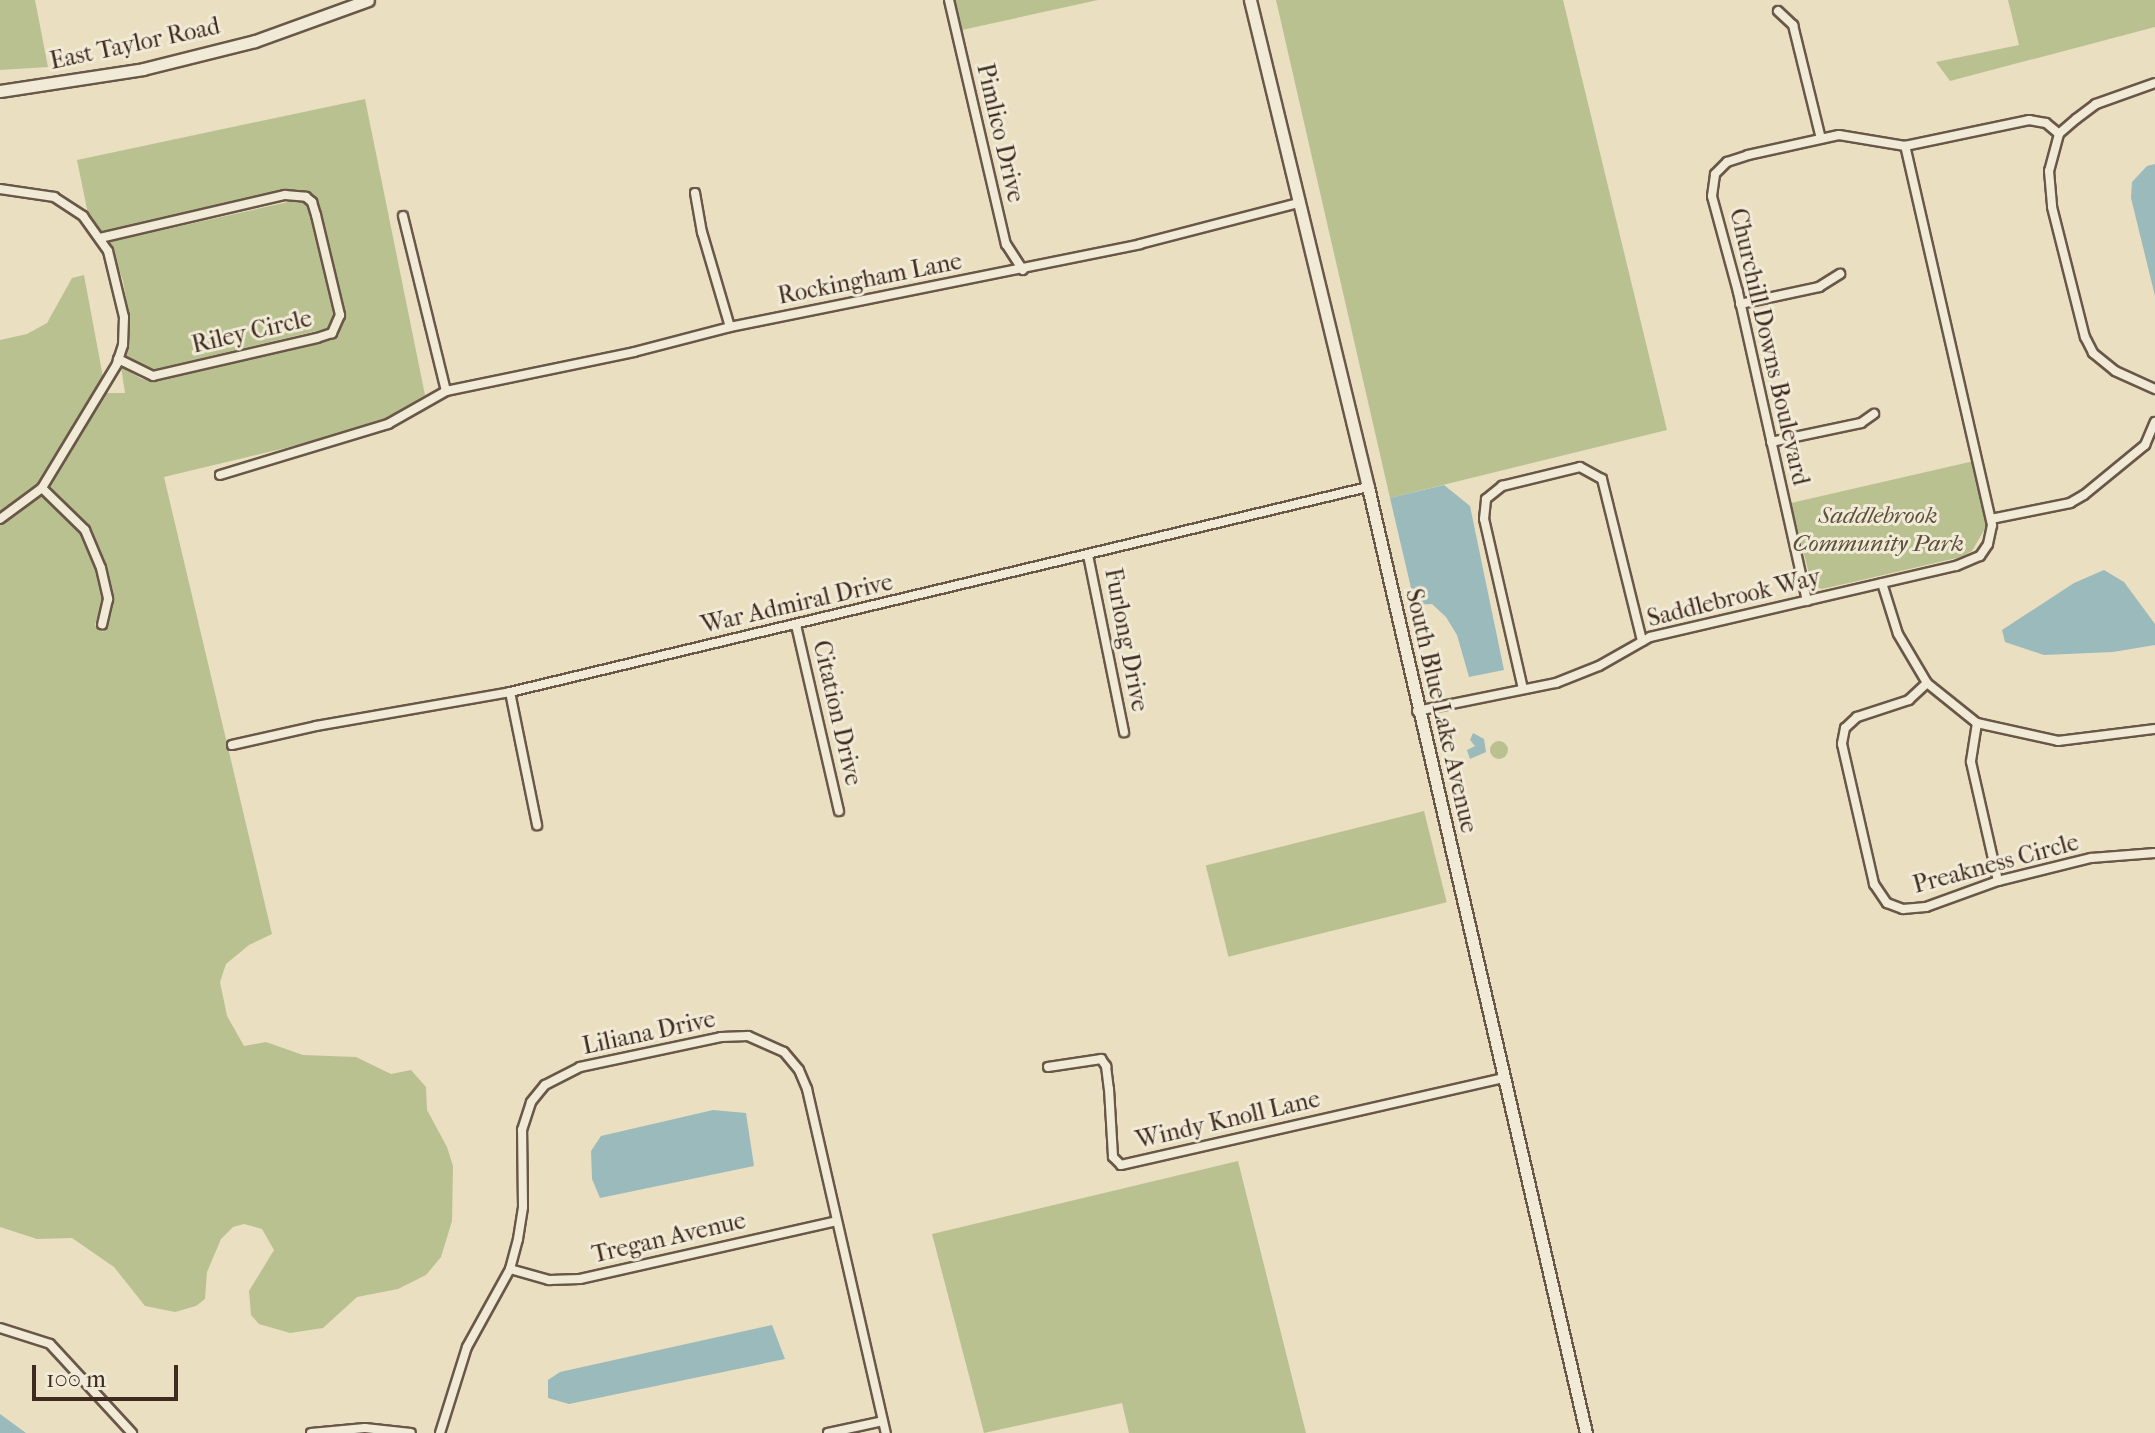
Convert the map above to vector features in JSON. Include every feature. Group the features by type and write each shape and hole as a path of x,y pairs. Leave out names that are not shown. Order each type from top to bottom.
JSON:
{"main road":[{"name":"East Taylor Road","path":"0,91 143,69 255,41 368,0"},
{"name":"South Blue Lake Avenue","path":"1250,0 1368,487 1417,711 1586,1433"}],"street":[{"name":"Pimlico Drive","path":"949,0 1006,244 1023,270"},
{"path":"1778,11 1793,25 1821,139"},
{"path":"2155,83 2096,104 2059,134 2049,171 2052,207 2085,337 2093,353 2115,371 2155,389"},
{"name":"Churchill Downs Boulevard","path":"1807,601 1740,304 1712,196 1715,174 1727,162 1748,155 1821,139 1857,136 1905,146 2029,120 2046,123 2059,134"},
{"path":"1905,146 1991,519 2070,503 2084,495 2145,445 2155,422"},
{"path":"0,189 54,197 83,216 100,238 118,283 124,317 118,359 42,488 0,519"},
{"path":"695,193 702,232 730,327"},
{"name":"Riley Circle","path":"100,238 285,195 306,197 312,202 316,215 340,315 332,333 317,338 153,376 118,359"},
{"name":"Rockingham Lane","path":"220,475 388,424 446,391 634,352 730,327 1166,239 1299,203"},
{"path":"403,216 446,391"},
{"path":"1740,304 1819,287 1840,274"},
{"path":"1771,442 1861,423 1874,414"},
{"path":"1523,689 1484,519 1486,499 1502,486 1580,467 1602,479 1642,641"},
{"name":"War Admiral Drive","path":"232,745 316,726 510,692 1368,487"},
{"path":"42,488 85,530 101,568 108,599 102,624"},
{"name":"Saddlebrook Way","path":"1417,711 1556,683 1599,666 1642,641 1980,556 1988,544 1991,519"},
{"name":"Furlong Drive","path":"1088,555 1124,732"},
{"path":"1882,583 1898,634 1927,683 1977,723 2058,741 2155,729"},
{"name":"Citation Drive","path":"796,625 839,811"},
{"name":"Preakness Circle","path":"1927,683 1909,700 1857,717 1845,728 1842,744 1874,884 1887,903 1903,909 1926,907 1998,881 2091,858 2155,853"},
{"path":"510,692 537,825"},
{"path":"1977,723 1971,762 1998,881"},
{"name":"Liliana Drive","path":"440,1433 467,1347 510,1269 523,1207 522,1130 531,1102 545,1085 580,1067 721,1037 748,1036 772,1044 784,1052 799,1070 807,1089 886,1433"},
{"name":"Windy Knoll Lane","path":"1048,1067 1101,1059 1106,1066 1109,1089 1113,1157 1121,1165 1505,1078"},
{"name":"Tregan Avenue","path":"510,1269 549,1280 580,1279 837,1221"},
{"path":"0,1328 50,1344 132,1433"},
{"path":"828,1433 883,1421"},
{"path":"311,1433 365,1428 411,1433"}],"green space":[{"path":"0,0 35,0 48,67 0,70"},
{"path":"955,0 1098,0 962,30"},
{"path":"1276,0 1563,0 1667,430 1390,498"},
{"path":"2008,0 2155,0 2155,27 1950,81 1936,62 2019,45"},
{"path":"365,99 425,395 386,418 310,442 164,477 272,934 249,945 226,964 220,982 227,1016 244,1046 266,1042 303,1055 356,1057 391,1074 411,1070 426,1087 427,1110 447,1147 453,1166 452,1221 441,1257 426,1275 398,1289 357,1297 323,1328 290,1333 259,1324 251,1315 249,1291 274,1250 262,1229 244,1224 233,1227 221,1239 207,1272 205,1299 196,1306 175,1312 145,1306 114,1267 72,1238 37,1239 0,1227 0,525 43,495 60,510 81,533 96,569 103,599 95,625 103,632 111,615 113,600 106,566 90,528 49,487 105,393 125,393 121,367 142,379 154,381 318,344 336,336 345,316 317,200 308,192 284,190 102,232 88,214 77,160"},
{"path":"297,200 308,205 312,216 334,314 329,328 152,370 125,357 129,316 123,281 109,242"},
{"path":"84,275 103,377 38,484 0,512 0,340 27,334 47,323 72,278"},
{"name":"Saddlebrook Community Park","path":"1974,461 1986,527 1972,551 1961,557 1822,589 1812,586 1791,503"},
{"path":"1499,741 1508,750 1499,759 1490,750"},
{"path":"1424,811 1447,902 1228,957 1206,865"},
{"path":"1238,1161 1306,1433 1129,1433 1122,1403 984,1433 932,1234"}],"water":[{"path":"2155,164 2155,296 2131,198 2132,182 2147,166"},
{"path":"1444,485 1470,506 1504,670 1469,677 1457,635 1446,617 1432,604 1415,605 1390,498"},
{"path":"2104,570 2124,582 2155,624 2155,645 2113,652 2044,655 2005,642 2002,630 2074,583"},
{"path":"1473,733 1484,739 1486,752 1470,759 1467,750 1475,746 1470,740"},
{"path":"713,1110 746,1113 754,1166 600,1198 592,1179 591,1151 601,1136"},
{"path":"772,1325 785,1359 569,1404 548,1398 548,1380 560,1372"},
{"path":"0,1414 26,1433 0,1433"}]}
